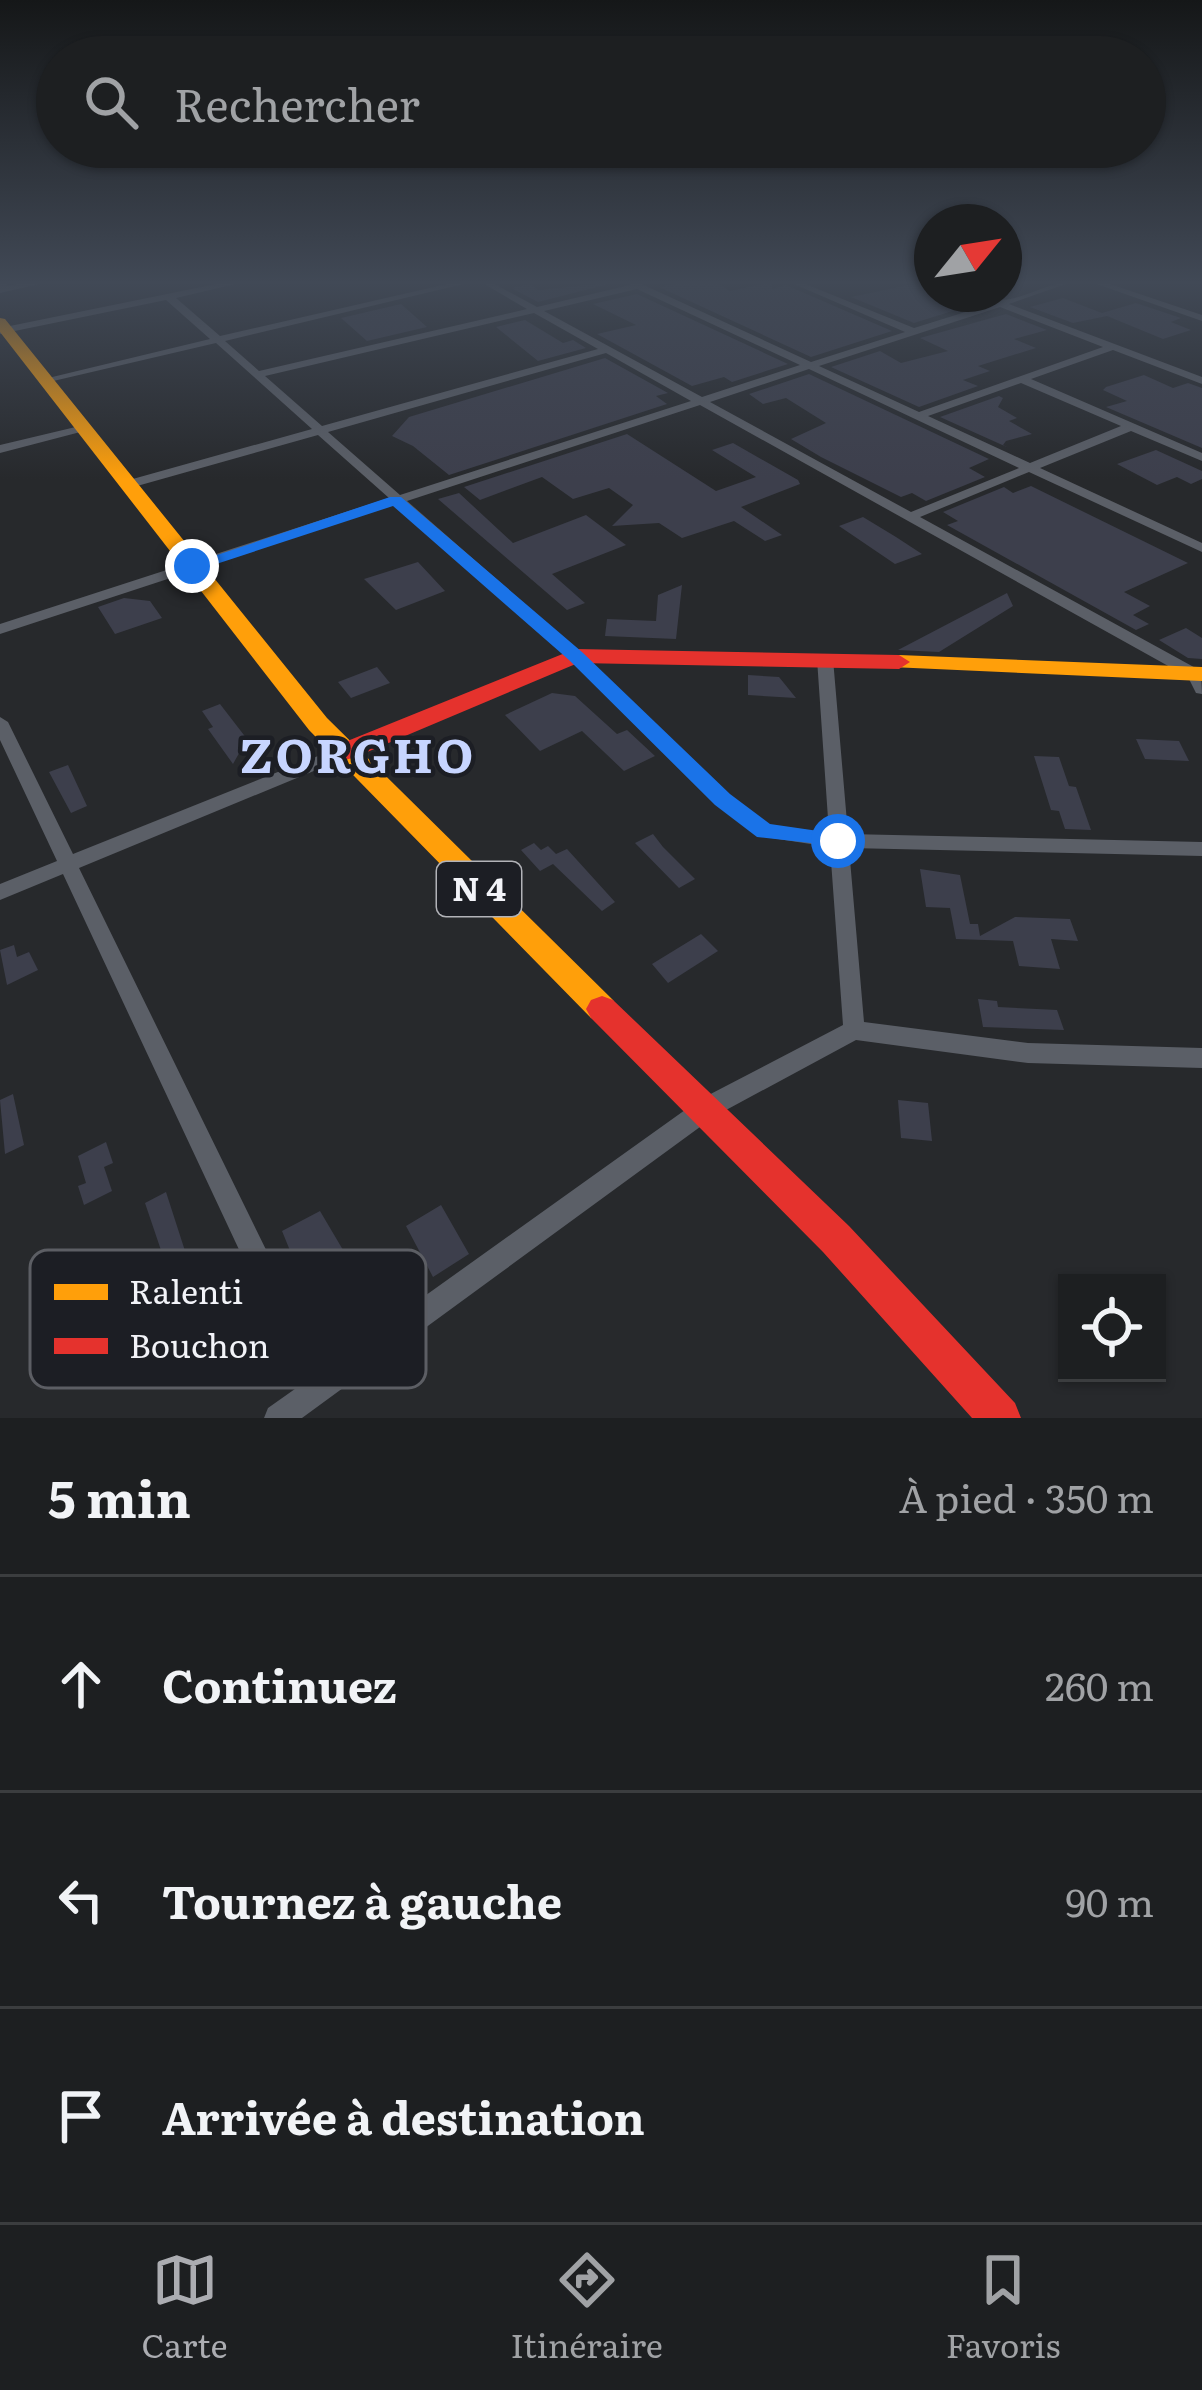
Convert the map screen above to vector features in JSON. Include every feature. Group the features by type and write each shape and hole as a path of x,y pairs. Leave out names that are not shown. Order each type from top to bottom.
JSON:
{"main road":[{"name":"N 4","path":"20,347 344,752 456,867 707,1108 836,1239 1000,1418"},
{"path":"344,752 575,656 826,659 1200,677"}],"street":[{"path":"49,379 191,347"},
{"path":"231,347 395,500 575,656 722,800 765,831 838,841 1202,849"},
{"path":"261,374 383,347"},
{"path":"601,347 1200,677"},
{"path":"776,347 1202,548"},
{"path":"0,628 863,347"},
{"path":"921,415 1112,347"},
{"path":"1112,347 1202,381"},
{"path":"126,484 606,350"},
{"path":"1021,379 1202,457"},
{"path":"909,518 1130,427"},
{"path":"0,449 84,428"},
{"path":"826,659 854,1030"},
{"path":"0,722 253,1250"},
{"path":"0,892 344,752"},
{"path":"426,1312 707,1108 854,1030 1028,1053 1202,1058"},
{"path":"278,1418 319,1389"}],"building":[{"path":"521,347 586,348 538,361"},
{"path":"621,347 752,347 788,364 732,382 724,377 692,386"},
{"path":"790,347 842,347 811,357"},
{"path":"940,347 1036,348 978,366 990,371 963,380 978,386 919,407 831,367 880,351 901,363 948,351"},
{"path":"605,358 668,393 656,396 667,404 449,475 413,446 392,436 409,417"},
{"path":"809,374 989,459 969,468 985,477 926,501 912,493 901,497 821,457 791,439 826,423 786,398 763,404 749,394"},
{"path":"1144,375 1173,388 1188,383 1202,388 1202,448 1106,407 1127,401 1103,390 1106,387"},
{"path":"1003,398 998,407 1017,418 1009,421 1032,434 1006,441 1003,445 1009,448 940,417"},
{"path":"627,434 716,491 756,477 712,450 733,443 798,480 800,484 741,507 782,535 765,541 734,521 682,538 659,523 612,526 633,505 609,488 573,499 542,477 480,500 464,487"},
{"path":"1156,450 1202,471 1202,479 1191,484 1177,477 1157,485 1117,464"},
{"path":"1031,486 1188,563 1124,592 1150,606 1133,615 1149,624 1136,630 947,525 958,521 943,512 1004,487 1013,493"},
{"path":"459,493 513,543 586,515 626,545 552,574 585,603 567,610 438,499"},
{"path":"863,517 922,554 895,564 839,526"},
{"path":"418,562 445,591 396,610 364,579"},
{"path":"682,585 676,639 605,636 607,619 656,621 658,595"},
{"path":"1007,593 1013,606 939,652 898,650"},
{"path":"124,598 150,601 162,618 115,634 98,607"},
{"path":"1186,628 1202,638 1202,659 1188,658 1159,640"},
{"path":"377,667 390,683 351,698 338,682"},
{"path":"748,675 779,677 796,698 748,695"},
{"path":"552,693 575,696 617,734 627,730 655,756 624,771 582,731 540,751 505,715"},
{"path":"220,704 247,739 233,764 208,729 213,727 202,711"},
{"path":"1136,739 1179,741 1189,761 1145,759"},
{"path":"1034,756 1059,757 1091,830 1065,829 1059,811 1051,810"},
{"path":"68,765 87,806 71,813 49,772"},
{"path":"653,834 695,879 679,888 635,843"},
{"path":"534,843 556,854 567,849 615,902 602,911 553,864 540,871 521,850"},
{"path":"920,869 960,875 970,924 978,924 980,936 1015,917 1070,919 1078,941 1051,939 1060,969 1019,966 1013,941 956,939 950,908 926,907"},
{"path":"701,934 718,951 668,983 652,964"},
{"path":"14,945 17,957 29,952 38,970 7,985 0,950"},
{"path":"978,999 997,1001 998,1007 1057,1010 1064,1030 983,1027"},
{"path":"13,1094 24,1145 5,1154 0,1100"},
{"path":"898,1100 928,1103 932,1141 901,1138"},
{"path":"106,1142 113,1163 104,1167 112,1191 84,1205 78,1186 86,1183 78,1156"},
{"path":"166,1192 185,1250 161,1250 145,1203"},
{"path":"441,1205 469,1254 433,1277 426,1250 419,1250 406,1226"},
{"path":"320,1211 343,1250 290,1250 282,1231"}],"traffic: slow":[{"path":"20,347 318,724 602,1009"},
{"path":"899,662 1202,674"}],"traffic: jam":[{"path":"344,752 575,656 899,662"},
{"path":"602,1009 836,1239 1000,1418"}],"district":[{"name":"ZORGHO","path":"358,756"}],"route":[{"path":"192,566 395,500 575,656 722,800 765,831 838,841"}]}
